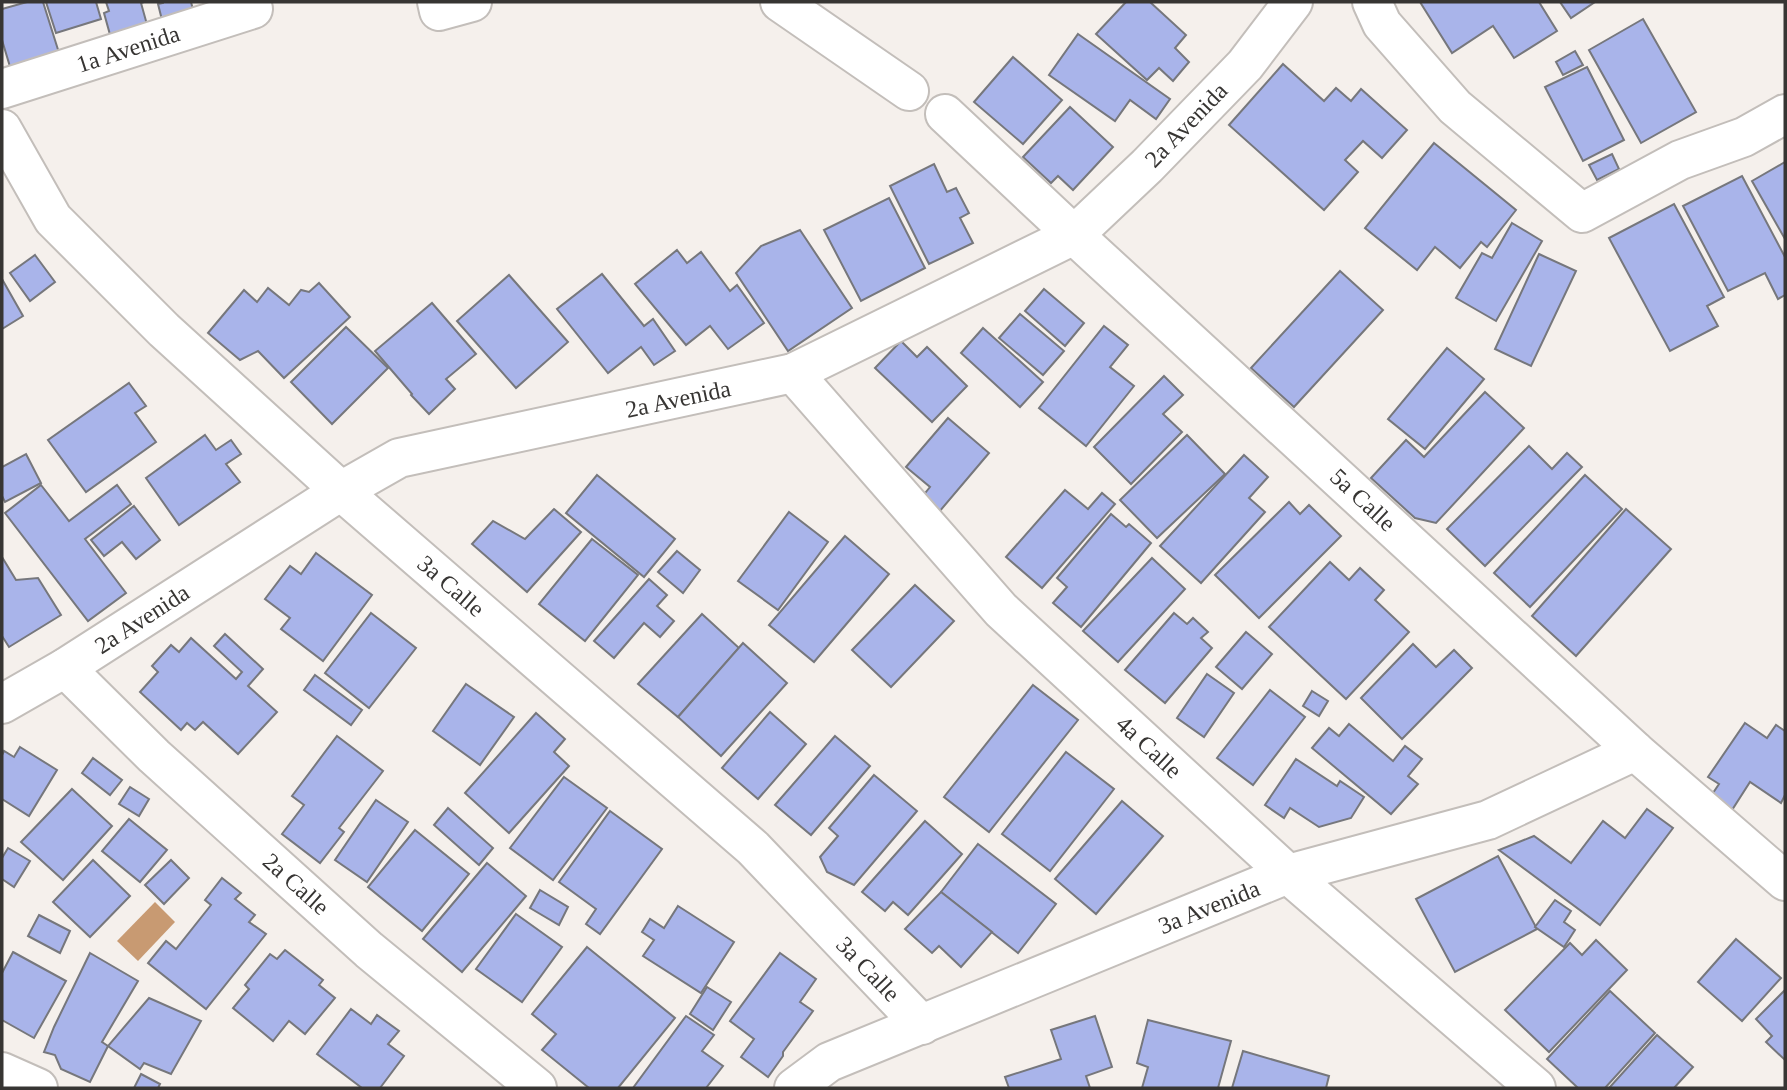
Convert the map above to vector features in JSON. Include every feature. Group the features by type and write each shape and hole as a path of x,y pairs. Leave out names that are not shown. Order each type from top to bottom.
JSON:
{"street":[{"path":"437,2 439,11 472,2"},
{"path":"780,2 909,91"},
{"name":"2a Avenida","path":"2,704 65,668 341,491 400,458 793,373 1074,235 1147,166 1245,65 1293,2"},
{"path":"1372,2 1382,24 1455,107 1582,213 1681,160 1744,137 1785,114"},
{"name":"1a Avenida","path":"2,89 253,9"},
{"name":"5a Calle","path":"945,114 1635,751 1785,881"},
{"name":"3a Calle","path":"2,129 53,219 164,330 341,491 753,848 922,1025"},
{"name":"4a Calle","path":"793,373 1001,610 1287,874 1536,1088"},
{"name":"2a Calle","path":"65,668 154,756 369,950 537,1088"},
{"name":"3a Avenida","path":"794,1088 829,1062 1287,874 1488,820 1635,751"},
{"path":"2,1072 38,1088"}],"shaded area":[{"path":"155,902 175,922 138,961 117,941"}],"building":[{"path":"27,2 43,2 60,56 11,70 2,40 2,9"},
{"path":"46,2 96,2 101,19 56,33"},
{"path":"106,2 144,2 141,3 151,39 114,49 104,13 109,11"},
{"path":"191,2 197,25 165,32 158,4"},
{"path":"1126,2 1150,2 1186,35 1175,48 1189,62 1173,81 1159,68 1147,80 1096,34"},
{"path":"1420,2 1539,2 1557,31 1514,58 1493,26 1452,53"},
{"path":"1560,2 1595,2 1571,18"},
{"path":"1643,19 1696,112 1641,143 1589,50"},
{"path":"1078,34 1170,99 1156,119 1130,100 1115,121 1049,75"},
{"path":"1575,51 1583,65 1563,75 1556,62"},
{"path":"1013,57 1062,100 1023,144 974,102"},
{"path":"1283,64 1324,101 1336,88 1351,101 1361,89 1407,130 1382,158 1363,141 1345,160 1358,172 1324,210 1229,125"},
{"path":"1587,67 1624,140 1583,161 1545,87"},
{"path":"1070,107 1113,147 1073,190 1058,176 1051,183 1023,157"},
{"path":"1434,143 1516,210 1487,247 1481,242 1460,268 1435,247 1417,270 1365,228"},
{"path":"1612,154 1619,169 1597,180 1589,165"},
{"path":"1785,162 1785,239 1752,181"},
{"path":"934,164 947,192 956,188 969,213 960,218 973,243 929,264 890,186"},
{"path":"1742,176 1785,257 1785,295 1778,299 1765,273 1728,291 1683,206"},
{"path":"889,198 925,268 861,301 824,230"},
{"path":"1674,204 1724,297 1707,306 1718,326 1670,351 1609,238"},
{"path":"1512,223 1542,241 1496,321 1456,298 1482,253 1492,258"},
{"path":"800,230 852,308 788,351 736,273 761,246"},
{"path":"677,250 687,263 701,252 730,291 737,285 764,323 728,349 710,326 686,345 635,284"},
{"path":"1539,254 1576,271 1531,366 1495,349"},
{"path":"35,255 55,282 30,301 10,273"},
{"path":"1340,271 1383,310 1294,407 1251,368"},
{"path":"602,274 644,326 653,319 675,351 654,365 641,347 608,373 557,309"},
{"path":"509,275 568,342 516,388 457,321"},
{"path":"2,279 23,316 2,329"},
{"path":"319,283 350,317 284,378 258,351 240,360 208,333 244,290 257,302 268,288 289,305 301,290 309,292"},
{"path":"1044,289 1084,323 1065,346 1025,311"},
{"path":"432,303 476,354 446,379 455,389 429,414 375,351"},
{"path":"1020,314 1064,351 1043,375 999,338"},
{"path":"1104,326 1128,345 1110,367 1134,386 1086,446 1039,408"},
{"path":"346,327 388,368 332,424 291,382"},
{"path":"983,328 1043,382 1020,407 961,353"},
{"path":"901,341 917,357 927,347 967,386 932,422 875,368"},
{"path":"1447,348 1484,379 1425,449 1388,419"},
{"path":"1164,376 1183,395 1163,414 1182,432 1131,484 1094,447"},
{"path":"129,383 146,406 135,413 156,442 86,492 48,440"},
{"path":"1485,392 1524,428 1436,523 1415,518 1371,478 1406,440 1424,457"},
{"path":"948,418 989,453 939,512 922,497 930,487 906,467"},
{"path":"205,435 216,450 231,440 241,454 226,464 240,482 179,525 146,478"},
{"path":"1187,435 1225,474 1157,538 1120,500"},
{"path":"1529,446 1552,469 1567,453 1582,467 1485,566 1447,529"},
{"path":"26,454 41,483 5,502 2,496 2,467"},
{"path":"1244,455 1268,477 1249,498 1265,512 1201,583 1160,546"},
{"path":"597,475 675,539 644,577 566,513"},
{"path":"1585,475 1622,509 1530,607 1494,573"},
{"path":"41,485 69,521 117,485 131,504 85,539 126,593 88,621 5,513"},
{"path":"1065,490 1088,509 1102,493 1115,504 1042,588 1006,557"},
{"path":"1289,502 1300,514 1309,505 1341,536 1259,618 1215,575"},
{"path":"134,506 160,540 136,559 122,542 104,556 91,540"},
{"path":"554,509 581,532 527,592 472,544 493,521 525,539"},
{"path":"1626,509 1671,549 1576,656 1532,616"},
{"path":"789,512 828,542 778,610 738,581"},
{"path":"1111,514 1126,527 1129,524 1151,543 1081,627 1053,603 1067,587 1057,578"},
{"path":"845,536 889,574 814,662 769,625"},
{"path":"592,539 638,575 585,641 539,604"},
{"path":"677,551 700,570 683,593 658,572"},
{"path":"316,553 372,595 323,661 281,629 290,618 265,599 290,566 301,574"},
{"path":"2,557 16,580 38,578 61,615 9,647 2,636"},
{"path":"1152,558 1185,589 1118,662 1083,631"},
{"path":"1330,562 1349,580 1360,568 1384,590 1375,600 1409,632 1346,699 1269,627"},
{"path":"649,579 667,595 657,606 674,621 660,637 644,623 614,658 594,641"},
{"path":"915,585 954,621 891,687 852,650"},
{"path":"371,613 416,648 369,708 325,673"},
{"path":"1174,613 1187,624 1193,618 1208,632 1201,638 1212,648 1165,703 1125,670"},
{"path":"702,614 739,648 678,717 638,684"},
{"path":"1246,632 1272,654 1242,689 1216,667"},
{"path":"225,634 263,669 248,686 277,712 238,754 203,722 195,730 187,723 181,730 140,692 158,672 152,666 171,645 179,652 191,638 236,679 242,672 214,646"},
{"path":"743,643 787,683 721,756 678,717"},
{"path":"1413,644 1436,667 1454,650 1472,668 1402,739 1361,698"},
{"path":"1207,674 1234,693 1204,737 1177,718"},
{"path":"315,675 362,710 351,725 304,690"},
{"path":"466,684 514,717 480,765 433,731"},
{"path":"1033,685 1078,720 989,832 944,797"},
{"path":"1270,690 1305,717 1253,785 1217,758"},
{"path":"1312,691 1328,701 1319,716 1303,706"},
{"path":"770,712 806,744 758,799 722,768"},
{"path":"536,713 565,739 554,752 569,766 509,833 465,793"},
{"path":"1745,723 1767,738 1776,725 1785,731 1785,795 1781,803 1750,782 1732,810 1711,796 1719,784 1708,777"},
{"path":"1349,724 1393,761 1405,746 1422,759 1408,776 1418,784 1391,814 1312,748 1329,728 1339,736"},
{"path":"337,736 383,771 339,828 344,832 320,863 282,834 304,805 292,796"},
{"path":"835,736 870,766 811,835 775,805"},
{"path":"20,747 57,770 29,816 2,799 2,755 4,751 14,757"},
{"path":"1066,752 1114,789 1050,871 1002,834"},
{"path":"93,758 122,780 110,795 82,773"},
{"path":"1296,759 1337,786 1340,781 1364,797 1351,818 1319,827 1290,808 1284,818 1265,805"},
{"path":"874,775 917,811 854,885 827,872 820,857 838,836 829,828"},
{"path":"564,777 607,808 553,880 510,848"},
{"path":"130,787 149,799 139,816 119,804"},
{"path":"72,789 112,826 63,880 21,842"},
{"path":"376,800 408,822 367,882 335,860"},
{"path":"1122,801 1163,836 1096,914 1055,879"},
{"path":"448,808 493,848 479,865 434,825"},
{"path":"1647,809 1673,828 1600,925 1499,850 1534,836 1571,863 1603,821 1625,838"},
{"path":"610,811 662,849 600,934 586,924 596,909 559,882"},
{"path":"129,819 167,850 140,882 102,851"},
{"path":"925,821 962,854 908,915 893,902 885,911 862,892"},
{"path":"415,830 469,874 422,931 368,887"},
{"path":"978,844 1056,904 1018,953 941,892"},
{"path":"8,848 30,861 14,887 2,879 2,858"},
{"path":"1498,856 1537,929 1455,972 1416,899"},
{"path":"93,860 130,896 90,937 53,902"},
{"path":"171,860 189,878 164,904 145,885"},
{"path":"487,863 526,896 462,972 423,939"},
{"path":"222,878 241,893 235,899 255,915 249,922 266,934 206,1009 148,963 166,941 176,949 211,905 205,900"},
{"path":"540,890 568,907 559,925 530,908"},
{"path":"941,892 992,932 961,967 939,946 932,953 905,929"},
{"path":"1555,900 1571,911 1564,922 1575,930 1564,947 1535,927"},
{"path":"678,906 734,942 701,993 643,956 654,940 642,932 650,919 664,928"},
{"path":"516,914 562,947 522,1002 476,969"},
{"path":"39,915 70,931 60,953 28,936"},
{"path":"1736,939 1781,978 1742,1021 1698,982"},
{"path":"1596,940 1627,970 1549,1052 1505,1010 1570,943 1582,955"},
{"path":"587,947 675,1018 618,1088 589,1088 542,1050 556,1034 532,1014"},
{"path":"285,950 323,980 319,985 335,998 305,1034 289,1021 273,1041 233,1008 249,989 245,985 270,954 277,959"},
{"path":"13,952 66,981 34,1038 2,1020 2,973"},
{"path":"90,953 138,981 102,1042 108,1046 90,1082 61,1069 55,1055 44,1052"},
{"path":"780,953 816,979 800,1002 813,1011 768,1077 741,1057 754,1039 730,1021"},
{"path":"707,987 731,1002 713,1030 690,1014"},
{"path":"1785,990 1785,1060 1766,1042 1772,1036 1756,1019"},
{"path":"1610,991 1655,1033 1605,1088 1578,1088 1547,1059"},
{"path":"149,998 201,1021 171,1074 144,1063 140,1069 108,1046"},
{"path":"351,1009 371,1024 377,1015 399,1031 388,1044 404,1056 380,1088 362,1088 317,1054"},
{"path":"686,1016 714,1035 702,1051 723,1066 706,1088 633,1088"},
{"path":"1095,1016 1112,1067 1086,1076 1090,1088 1009,1088 1005,1077 1061,1059 1051,1030"},
{"path":"1148,1020 1231,1041 1218,1088 1142,1088 1148,1067 1137,1063"},
{"path":"1657,1035 1693,1067 1674,1088 1609,1088"},
{"path":"1243,1051 1329,1076 1326,1088 1232,1088"},
{"path":"141,1074 160,1084 158,1088 134,1088"}]}
